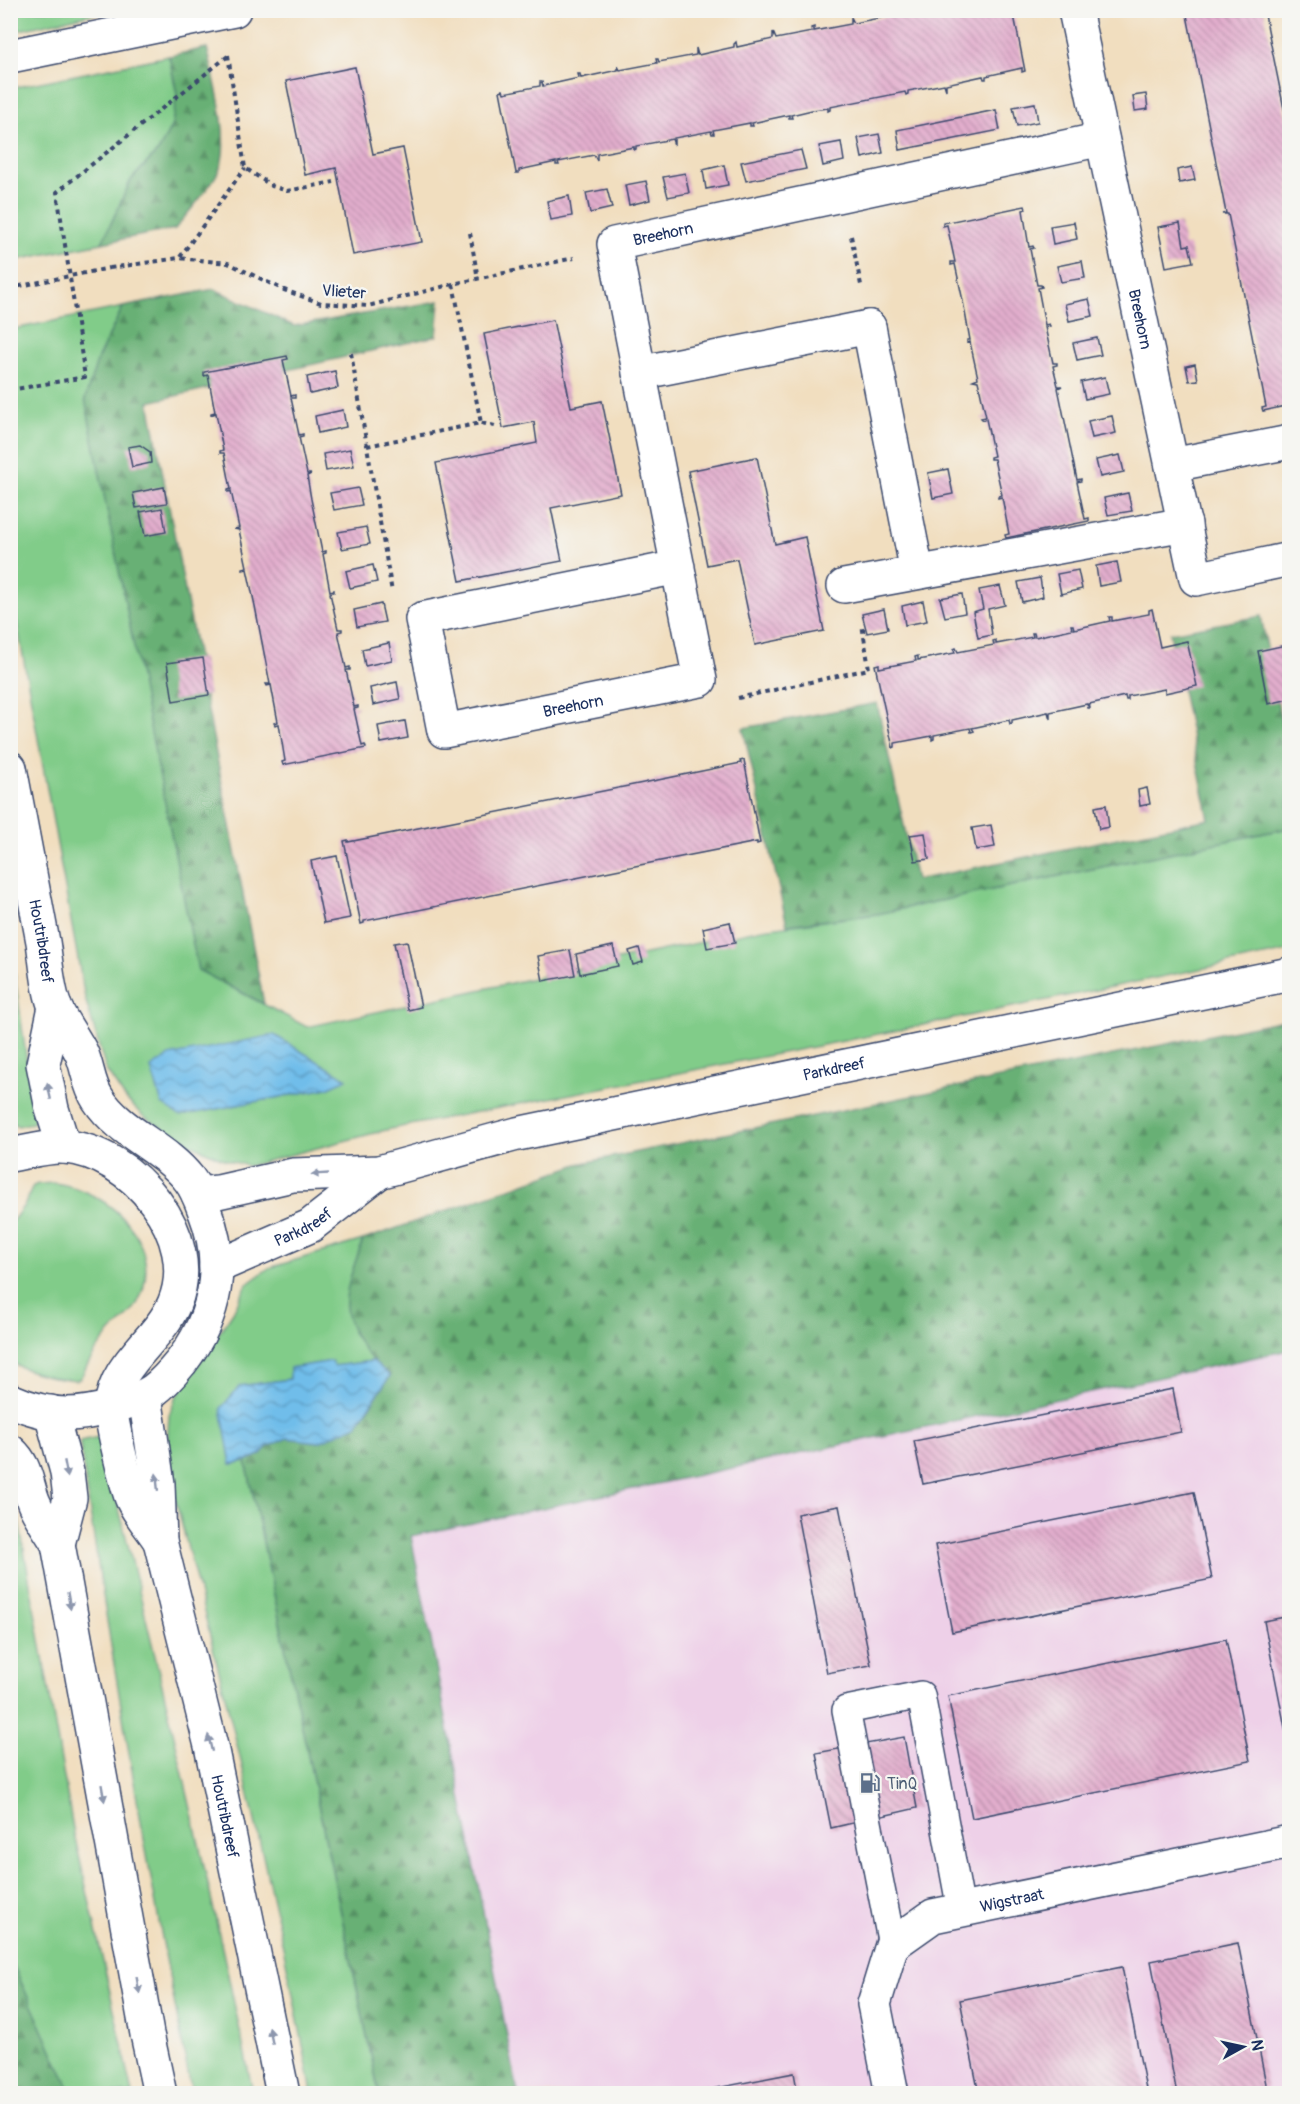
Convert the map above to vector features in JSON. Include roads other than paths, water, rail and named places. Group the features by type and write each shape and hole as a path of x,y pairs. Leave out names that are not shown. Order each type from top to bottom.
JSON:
{"street":[{"name":"Breehorn","path":"1075,10 1196,579 1290,560"},
{"path":"10,56 228,12"},
{"name":"Breehorn","path":"678,567 422,619 444,731 700,680 678,567 639,373 614,244 1102,139"},
{"path":"639,373 869,327 917,572"},
{"path":"1172,465 1290,442"},
{"path":"850,585 1185,524"},
{"name":"Houtribdreef","path":"10,768 55,1007 82,1054 89,1082 97,1098 110,1114 175,1165 189,1180 198,1194 214,1244 216,1267 213,1304 201,1333 166,1381 145,1396 158,1484 160,1541 211,1746 283,2094"},
{"name":"Parkdreef","path":"156,1201 218,1192 293,1176 379,1172 517,1134 1290,974"},
{"name":"Houtribdreef","path":"55,1007 43,1064 52,1109 64,1147"},
{"path":"10,1155 64,1147 92,1154 119,1168 141,1184 156,1201 169,1223 179,1255 181,1280 175,1303 161,1328 128,1365 117,1383 111,1407"},
{"name":"Parkdreef","path":"216,1267 310,1226 379,1172"},
{"path":"10,1400 21,1405 69,1414 111,1407 145,1396"},
{"name":"Houtribdreef","path":"111,1407 132,1498 160,1541"},
{"path":"51,1412 65,1463 70,1498 58,1544"},
{"path":"10,1451 15,1455 27,1476 33,1502 58,1544 147,2034 160,2094"},
{"name":"Wigstraat","path":"892,1945 933,1916 1290,1842"},
{"path":"892,1945 874,2004 892,2094"}],"lane":[{"path":"892,1945 846,1710 921,1695 961,1910"}],"water":[{"path":"274,1035 347,1079 327,1088 180,1116 162,1104 151,1068 169,1056"},
{"path":"332,1361 334,1366 373,1361 390,1376 357,1425 319,1442 287,1438 267,1447 260,1455 231,1464 221,1408 240,1386 290,1379 290,1368"}],"place":[{"name":"TinQ","path":"870,1783"}]}
